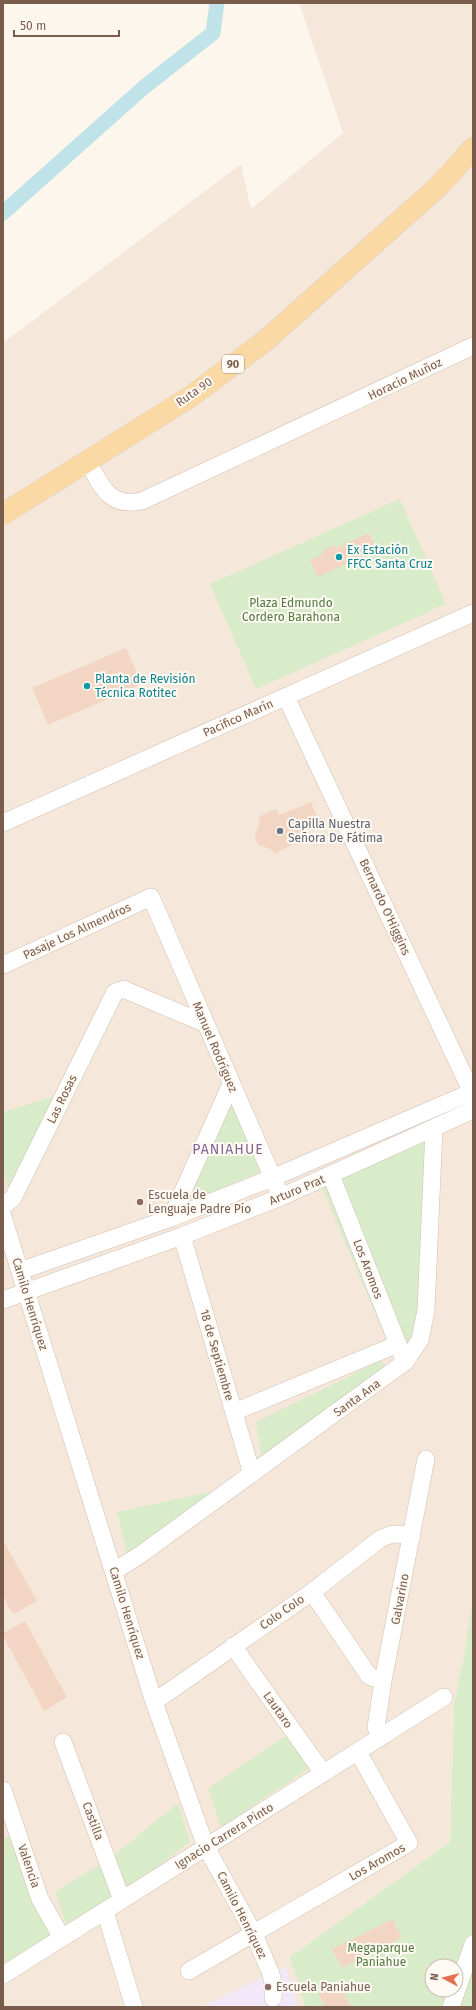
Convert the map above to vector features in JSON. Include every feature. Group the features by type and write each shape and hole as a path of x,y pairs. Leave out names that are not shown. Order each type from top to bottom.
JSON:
{"main road":[{"name":"Ruta 90","path":"3,514 87,460 190,397 265,340 440,185 473,148"},
{"name":"Ruta 90","path":"440,185 473,167"}],"street":[{"name":"Horacio Muñoz","path":"87,460 102,488 107,494 120,501 134,503 142,501 473,346"},
{"name":"Pacífico Marín","path":"3,822 473,613"},
{"name":"Bernardo O'Higgins","path":"286,697 472,1093"},
{"name":"Pasaje Los Almendros","path":"3,965 151,897"},
{"name":"Manuel Rodríguez","path":"151,897 281,1197"},
{"name":"Las Rosas","path":"3,1206 13,1198 113,995 119,989 128,990 206,1024"},
{"path":"171,1218 231,1084"},
{"name":"Arturo Prat","path":"20,1271 171,1218 272,1178 472,1093"},
{"name":"Arturo Prat","path":"3,1300 182,1236 281,1197 434,1129 473,1110"},
{"name":"Santa Ana","path":"114,1571 140,1555 405,1362 420,1340 426,1310 434,1129"},
{"name":"Los Aromos","path":"331,1175 405,1362"},
{"name":"Camilo Henríquez","path":"3,1217 154,1702 206,1847 254,1934 271,1974 274,1987 273,1998"},
{"name":"18 de Septiembre","path":"182,1236 252,1474"},
{"path":"234,1412 398,1344"},
{"name":"Galvarino","path":"380,1738 376,1727 383,1681 426,1459"},
{"name":"Colo Colo","path":"154,1702 312,1592 380,1539 392,1534 412,1535"},
{"path":"312,1592 370,1676 383,1681"},
{"name":"Lautaro","path":"233,1646 323,1773"},
{"name":"Ignacio Carrera Pinto","path":"3,1974 444,1698"},
{"name":"Castilla","path":"63,1742 122,1900"},
{"name":"Los Aromos","path":"254,1934 409,1843 358,1752"},
{"name":"Valencia","path":"3,1790 40,1899 62,1938"},
{"path":"105,1911 134,2007"},
{"path":"189,1971 254,1934"},
{"path":"451,2007 473,1944"}],"shaded area":[{"path":"299,3 473,3 473,1597 464,1656 454,1704 450,1842 290,1957 305,2007 3,2007 3,343 241,164 251,209 343,133"},
{"name":"Escuela Paniahue","path":"286,1967 298,2007 201,2007"}],"green space":[{"name":"Plaza Edmundo Cordero Barahona","path":"400,499 446,604 256,689 210,584"},
{"path":"54,1096 9,1190 3,1170 3,1112"},
{"path":"233,1099 260,1172 185,1204"},
{"path":"434,1129 426,1310 400,1372 322,1188"},
{"path":"382,1360 385,1369 262,1458 256,1422"},
{"path":"219,1490 140,1555 127,1553 117,1512"},
{"name":"Megaparque Paniahue","path":"473,1597 473,2007 305,2007 290,1957 450,1842 454,1704 464,1656"},
{"path":"291,1732 314,1765 221,1827 208,1789"},
{"path":"178,1803 190,1842 126,1891 113,1856"},
{"path":"18,1831 53,1936 3,1965 3,1840"},
{"path":"99,1865 114,1899 69,1933 55,1892"}],"building":[{"name":"Ex Estación FFCC Santa Cruz","path":"369,533 377,550 318,577 310,560 323,554 322,551 334,545 336,548"},
{"name":"Planta de Revisión Técnica Rotitec","path":"126,648 142,684 48,725 32,688"},
{"name":"Capilla Nuestra Señora De Fátima","path":"311,802 320,824 289,838 292,845 274,854 271,849 260,846 256,841 255,834 260,822 258,817 276,809 279,815"},
{"path":"3,1540 37,1601 13,1614 3,1596"},
{"path":"25,1621 67,1697 44,1711 3,1636 3,1633"},
{"path":"393,1919 402,1938 342,1968 332,1949"},
{"path":"337,1982 351,2007 325,2007 318,1993"}],"waterway":[{"path":"3,213 143,88 213,33 217,3"}],"place":[{"name":"Ex Estación FFCC Santa Cruz","path":"339,557"},
{"name":"Planta de Revisión Técnica Rotitec","path":"87,686"},
{"name":"Capilla Nuestra Señora De Fátima","path":"280,831"},
{"name":"Escuela de Lenguaje Padre Pío","path":"140,1202"},
{"name":"Escuela Paniahue","path":"268,1987"}],"district":[{"name":"PANIAHUE","path":"228,1149"}]}
